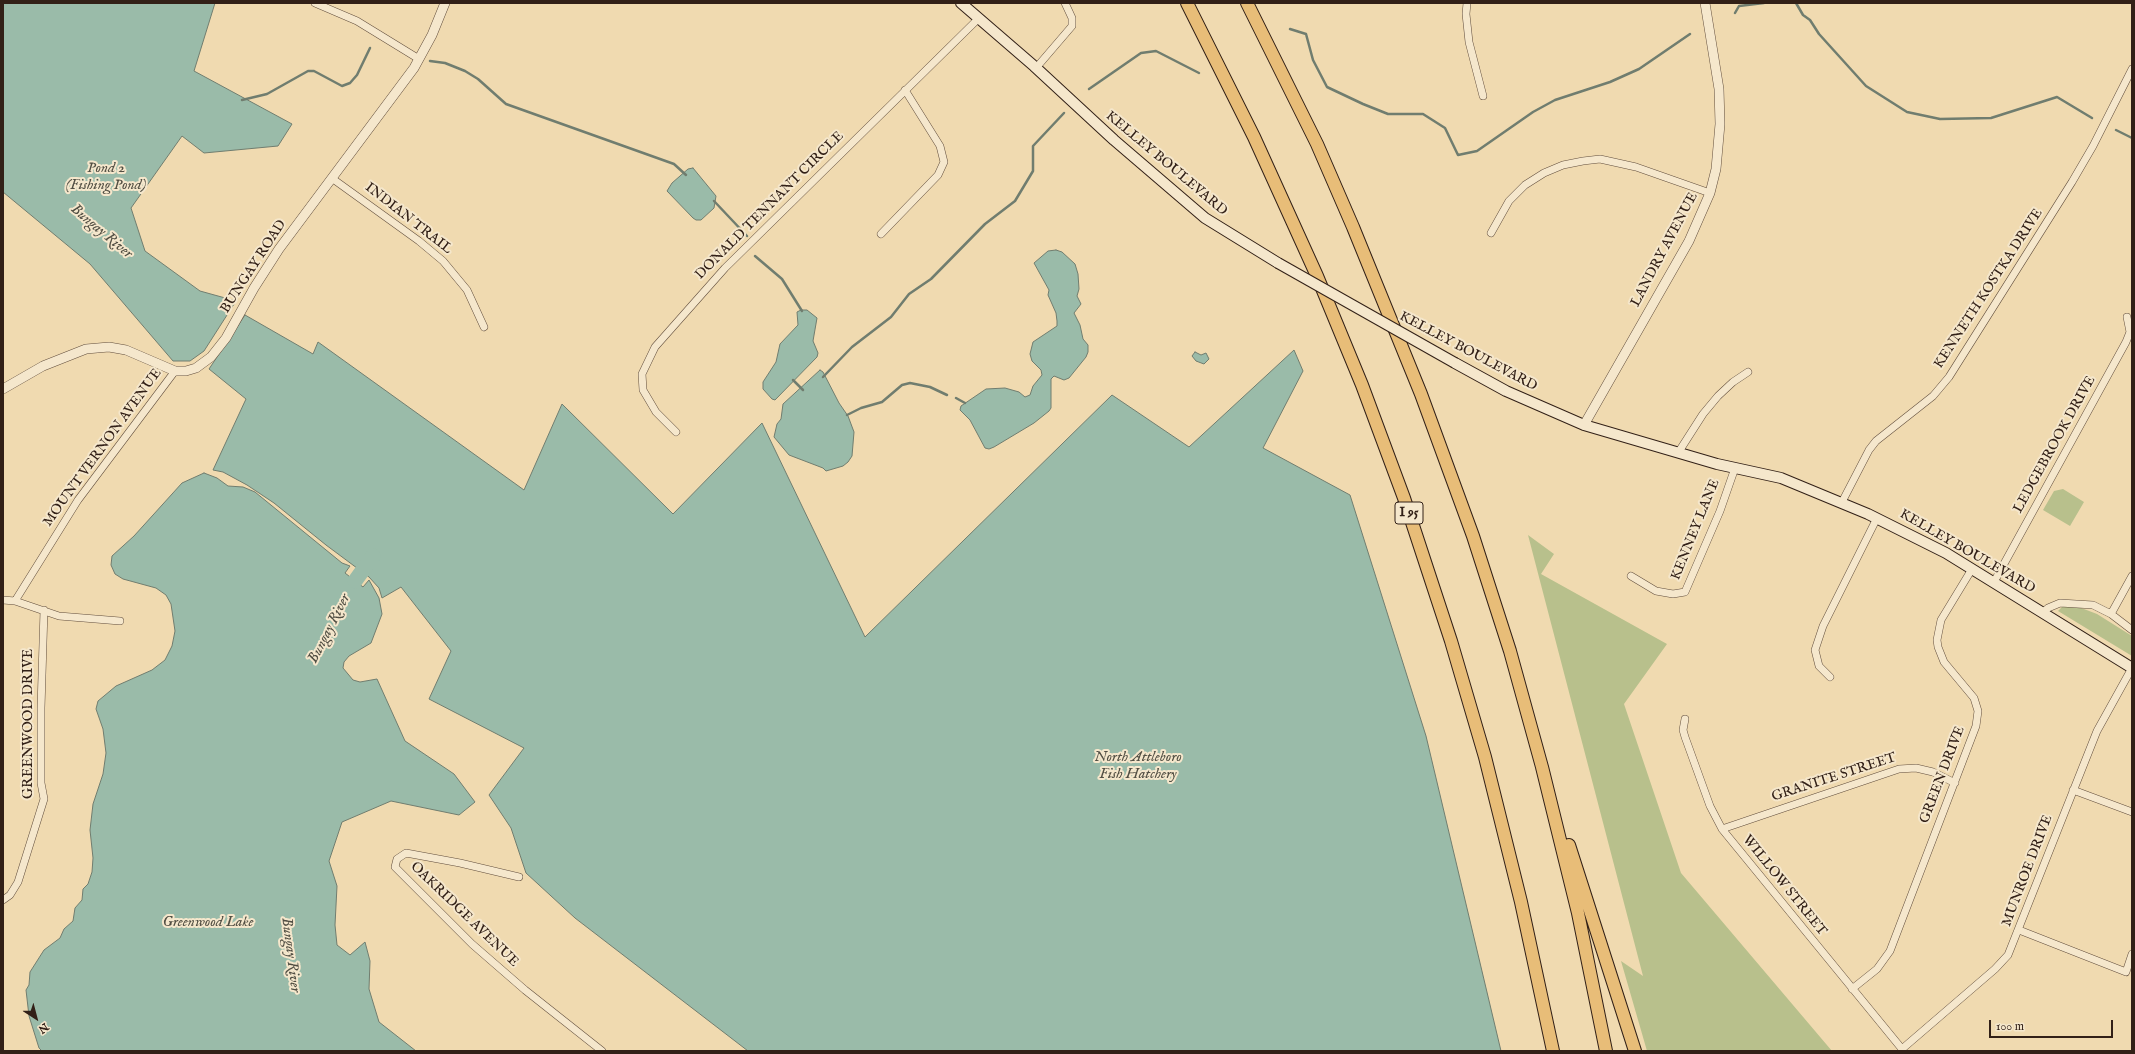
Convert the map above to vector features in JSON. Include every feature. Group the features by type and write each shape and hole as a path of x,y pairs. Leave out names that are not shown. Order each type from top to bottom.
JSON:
{"highway":[{"name":"I 95","path":"1187,3 1241,110 1312,264 1356,371 1404,498 1451,641 1486,764 1521,902 1553,1051"},
{"path":"1247,3 1329,172 1411,366 1473,536 1535,738 1635,1051"},
{"path":"1535,738 1571,884 1606,1051"}],"main road":[{"name":"KELLEY BOULEVARD","path":"962,3 1036,68 1114,140 1205,218 1278,263 1506,391 1584,424 1678,453 1734,468 1781,478 1842,502 1877,518 1946,553 2132,668"}],"street":[{"path":"315,3 350,17 419,59"},
{"name":"BUNGAY ROAD","path":"176,371 186,371 196,368 218,350 265,270 389,104 419,59 432,35 445,3"},
{"path":"1036,68 1072,26 1072,18 1065,3"},
{"path":"1467,3 1466,14 1469,42 1483,96"},
{"name":"LANDRY AVENUE","path":"1584,424 1689,241 1710,193 1716,168 1720,124 1719,90 1705,3"},
{"name":"DONALD TENNANT CIRCLE","path":"676,432 656,412 643,390 642,374 655,347 725,268 979,18"},
{"name":"KENNETH KOSTKA DRIVE","path":"1842,502 1869,450 1876,441 1933,396 1949,377 2072,182 2093,146 2132,69"},
{"path":"881,234 938,175 944,162 940,146 905,90"},
{"path":"1491,233 1509,202 1525,185 1544,173 1563,165 1583,161 1600,160 1636,167 1710,193"},
{"name":"INDIAN TRAIL","path":"332,179 419,241 442,261 467,290 484,328"},
{"name":"LEDGEBROOK DRIVE","path":"1994,582 2126,342 2130,332 2127,317"},
{"path":"3,389 58,359 86,349 98,347 126,350 176,371"},
{"name":"MOUNT VERNON AVENUE","path":"15,601 78,500 176,371"},
{"path":"1678,453 1703,414 1718,396 1733,382 1748,372"},
{"name":"KENNEY LANE","path":"1631,576 1656,591 1673,594 1685,592 1720,511 1734,468"},
{"path":"1830,677 1819,666 1815,650 1823,626 1877,518"},
{"name":"GREEN DRIVE","path":"1852,989 1877,968 1890,951 1974,732 1978,711 1970,692 1940,655 1937,632 1941,620 1972,569"},
{"path":"2111,614 2132,576"},
{"path":"3,600 15,601 59,616 120,621"},
{"path":"2042,613 2048,608 2060,603 2078,603 2093,606 2111,614 2132,630"},
{"name":"GREENWOOD DRIVE","path":"3,900 10,895 18,882 44,799 41,783 41,708 44,610"},
{"name":"MUNROE DRIVE","path":"1902,1049 2002,963 2008,955 2096,731 2132,668"},
{"name":"WILLOW STREET","path":"1685,719 1685,737 1710,806 1722,829 1902,1049"},
{"name":"GRANITE STREET","path":"1722,829 1899,769 1916,768 1933,772 1955,783"},
{"path":"2073,790 2132,812"},
{"name":"OAKRIDGE AVENUE","path":"519,877 460,863 406,854 397,859 395,867 472,944 525,990 602,1051"},
{"path":"2019,930 2126,972 2132,954"}],"green space":[{"path":"2063,489 2084,502 2070,526 2043,510 2054,491"},
{"path":"1528,535 1554,554 1541,574 1667,644 1624,704 1681,873 1832,1051 1647,1051 1621,961 1643,976"},
{"path":"2076,606 2097,614 2132,636 2132,656 2058,611 2062,607"}],"water":[{"name":"Pond 2 (Fishing Pond)","path":"3,3 215,3 194,71 292,124 278,146 204,153 182,136 131,208 145,251 200,291 236,301 204,351 190,361 173,361 90,264 3,192"},
{"path":"693,168 716,196 714,208 701,220 696,220 693,218 667,191 672,183 688,169"},
{"path":"1056,250 1062,252 1075,264 1078,274 1079,289 1077,296 1081,304 1074,313 1080,325 1083,339 1088,345 1088,352 1086,357 1069,378 1064,380 1054,376 1051,379 1051,408 1049,411 1034,423 994,447 989,449 985,448 970,420 960,410 961,406 986,389 1005,388 1019,392 1025,397 1030,395 1033,386 1042,375 1041,370 1032,361 1030,354 1033,342 1057,326 1056,313 1048,295 1049,290 1034,263 1048,251"},
{"path":"807,310 817,318 813,341 818,353 817,357 775,400 772,399 763,389 763,382 776,362 780,344 798,325 797,312"},
{"name":"North Attleboro Fish Hatchery","path":"245,315 313,354 318,342 524,490 562,404 673,514 762,423 865,637 1112,395 1189,447 1294,350 1303,371 1263,448 1350,495 1426,736 1501,1051 748,1051 575,918 526,873 511,828 489,795 524,748 429,699 451,651 401,587 382,598 379,588 369,577 274,503 247,485 223,472 213,470 246,399 209,369"},
{"path":"1195,352 1201,355 1206,353 1209,359 1204,364 1196,361 1192,356"},
{"path":"820,370 823,372 839,403 848,416 854,432 852,456 848,462 843,466 826,471 823,468 789,455 774,437 777,424 781,419 783,404"},
{"name":"Greenwood Lake","path":"204,473 217,478 228,486 243,487 255,492 342,563 350,566 345,573 363,587 369,580 379,598 382,614 371,643 349,656 344,662 343,668 353,680 360,682 377,679 405,741 454,774 475,802 459,815 391,801 342,822 329,861 337,886 335,925 337,945 350,955 365,942 370,961 369,989 379,1022 416,1051 42,1051 39,1048 29,1016 26,990 29,985 30,972 44,950 60,938 64,929 73,921 75,908 82,900 83,889 88,884 92,872 93,858 90,830 93,804 103,774 106,753 103,729 96,709 98,701 116,686 152,670 165,660 172,646 175,631 171,604 166,595 156,588 123,579 115,574 111,565 112,556 134,536 182,483"}],"waterway":[{"path":"1735,13 1739,6 1764,3"},
{"path":"1796,3 1803,15 1810,20 1819,34 1866,86 1907,112 1940,119 1991,118 2057,97 2092,118"},
{"path":"1290,29 1306,34 1313,60 1327,87 1388,114 1423,114 1445,128 1458,155 1477,151 1533,112 1555,100 1610,82 1639,69 1690,34"},
{"path":"242,100 267,94 308,71 314,71 342,86 350,83 357,75 370,48"},
{"path":"1089,89 1141,53 1156,51 1199,73"},
{"path":"430,61 445,63 465,71 478,79 506,104 674,164 686,175"},
{"path":"823,377 852,347 891,317 909,294 931,279 985,224 1015,201 1033,171 1033,146 1064,113"},
{"path":"2116,130 2132,138"},
{"path":"714,201 747,236"},
{"path":"755,256 782,279 802,311"},
{"path":"793,380 803,390"},
{"path":"847,415 861,408 882,402 902,385 910,383 930,387 947,395"},
{"path":"956,398 965,403"},
{"name":"Bungay River","path":"355,581 373,556"}]}
